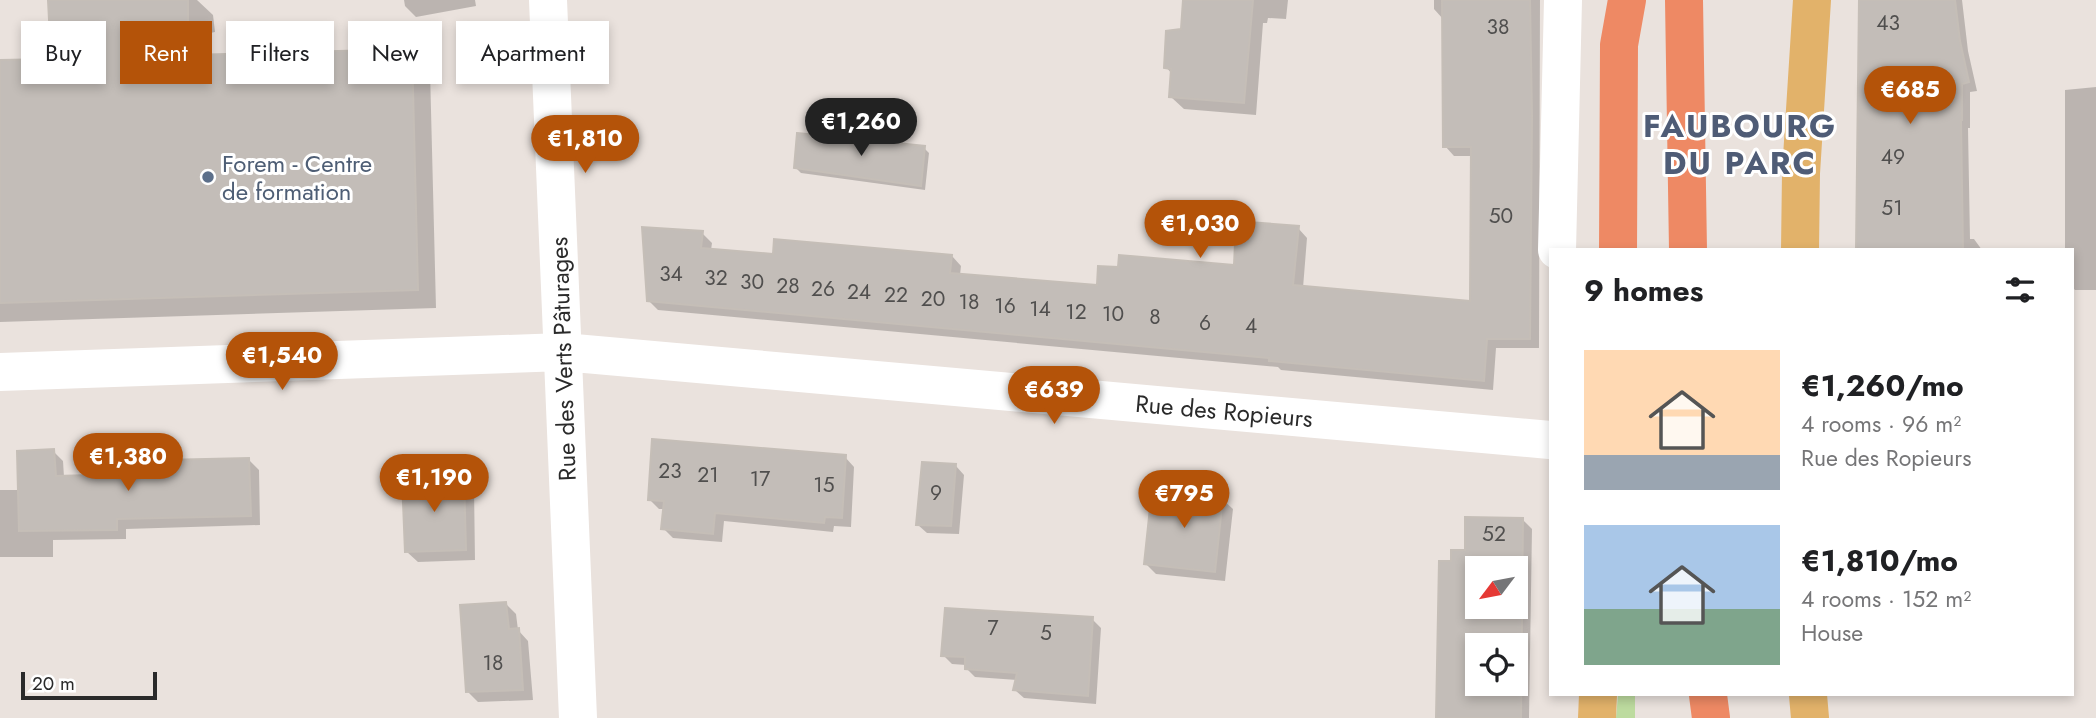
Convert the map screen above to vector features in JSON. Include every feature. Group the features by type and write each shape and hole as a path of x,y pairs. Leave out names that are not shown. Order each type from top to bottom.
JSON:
{"highway":[{"path":"1618,248 1619,45 1627,0"},
{"path":"1685,0 1688,248"},
{"path":"1690,696 1690,718"},
{"path":"1708,696 1711,718"}],"main road":[{"path":"1800,248 1801,173 1812,0"},
{"path":"1597,718 1598,696"},
{"path":"1808,696 1810,718"}],"street":[{"name":"Rue des Verts Pâturages","path":"548,0 578,718"},
{"path":"1557,248 1563,0"},
{"name":"Rue des Ropieurs","path":"0,372 563,352 1549,440"}],"green space":[{"path":"1618,696 1635,696 1635,718 1616,718"}],"building":[{"name":"Forem - Centre de formation","path":"48,0 188,0 188,21 120,21 120,84 212,84 212,54 226,54 226,84 334,84 334,51 348,51 348,84 413,84 418,290 0,303 0,60 21,60 21,84 106,84 106,21 49,21"},
{"path":"1183,0 1253,0 1244,103 1169,97 1171,69 1164,68 1166,31 1181,29"},
{"path":"1442,0 1530,0 1530,339 1487,339 1484,381 1269,361 1269,358 647,301 642,227 703,231 701,248 773,254 774,239 952,255 950,273 1097,285 1098,266 1118,267 1119,255 1234,265 1236,221 1299,226 1293,285 1470,301 1471,147 1443,147"},
{"path":"1859,0 1955,0 1969,82 1962,84 1963,248 1856,248"},
{"path":"797,133 925,146 921,186 794,168"},
{"path":"652,439 846,455 842,518 825,517 824,523 715,513 713,534 661,529 664,501 648,500"},
{"path":"54,449 56,476 164,473 163,460 249,458 251,516 117,519 117,530 19,531 17,451"},
{"path":"922,462 956,464 951,526 916,525"},
{"path":"464,475 466,550 405,552 402,478"},
{"path":"1152,489 1223,497 1215,572 1144,564"},
{"path":"1465,517 1523,518 1523,556 1465,556 1465,620 1522,620 1522,633 1465,633 1465,696 1521,696 1521,718 1436,718 1439,561 1451,561 1451,550 1465,550"},
{"path":"506,602 509,629 519,628 523,690 466,692 460,605"},
{"path":"945,608 1093,617 1088,696 1013,690 1017,673 965,669 965,657 941,656"}],"place":[{"name":"Forem - Centre de formation","path":"208,177"}],"district":[{"name":"FAUBOURG DU PARC","path":"1740,144"}]}
